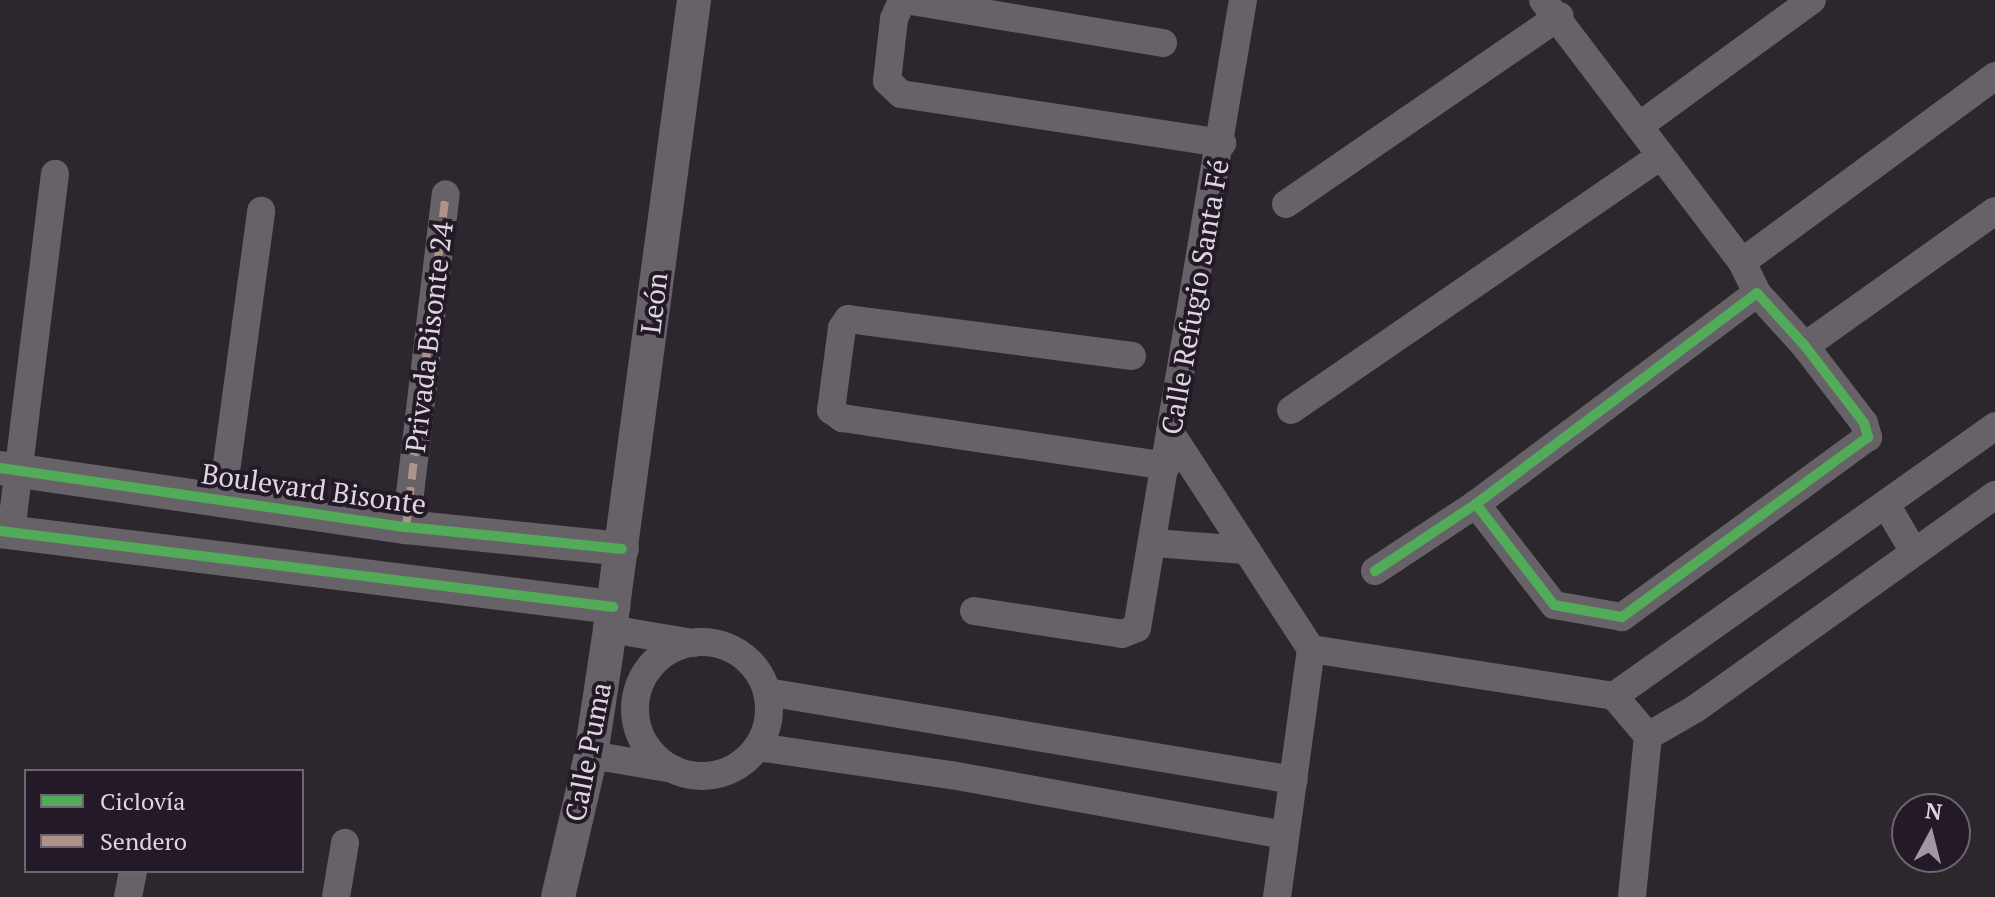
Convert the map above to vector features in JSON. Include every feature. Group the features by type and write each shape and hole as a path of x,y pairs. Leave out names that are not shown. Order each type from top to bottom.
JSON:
{"street":[{"name":"León","path":"612,618 694,0"},
{"name":"Calle Refugio Santa Fé","path":"974,611 1122,634 1137,628 1222,143 1243,0"},
{"path":"1639,126 1812,0"},
{"path":"1163,43 911,1 901,3 894,19 887,81 901,94 1222,143"},
{"path":"1286,204 1552,8 1742,262 1757,293 1805,346 1864,423 1868,437 1622,617 1554,605 1476,504"},
{"path":"1742,262 1995,76"},
{"path":"1291,410 1660,156"},
{"path":"55,174 8,470 6,532 612,618 694,643 731,649 747,659 767,692 770,711 758,747 745,761 719,773 691,775 591,755"},
{"name":"Privada Bisonte 24","path":"406,527 446,194"},
{"path":"222,501 261,211"},
{"path":"1805,346 1995,211"},
{"path":"1375,571 1476,504 1757,293"},
{"path":"1132,356 848,319 842,328 831,410 842,418 1166,466"},
{"path":"1614,696 1887,506 1995,426"},
{"path":"1170,432 1311,649 1277,897"},
{"name":"Boulevard Bisonte","path":"8,470 406,527 622,549"},
{"path":"1648,736 1695,709 1995,495"},
{"path":"1887,506 1914,552"},
{"path":"1154,543 1245,550"},
{"name":"Calle Puma","path":"558,897 591,755 612,618"},
{"path":"673,769 645,744 635,708 646,672 675,648 694,643"},
{"path":"1311,649 1614,696 1648,736 1632,897"},
{"path":"767,692 1294,780"},
{"path":"758,747 951,775 1284,835"},
{"path":"336,897 345,843"},
{"path":"128,897 133,873"}],"marked path":[{"path":"406,527 446,194"}],"cycle path":[{"path":"1375,571 1476,504 1757,293 1805,346 1864,423 1868,437 1622,617 1554,605 1476,504"},
{"path":"0,468 406,527 622,549"},
{"path":"0,531 613,607"}]}
